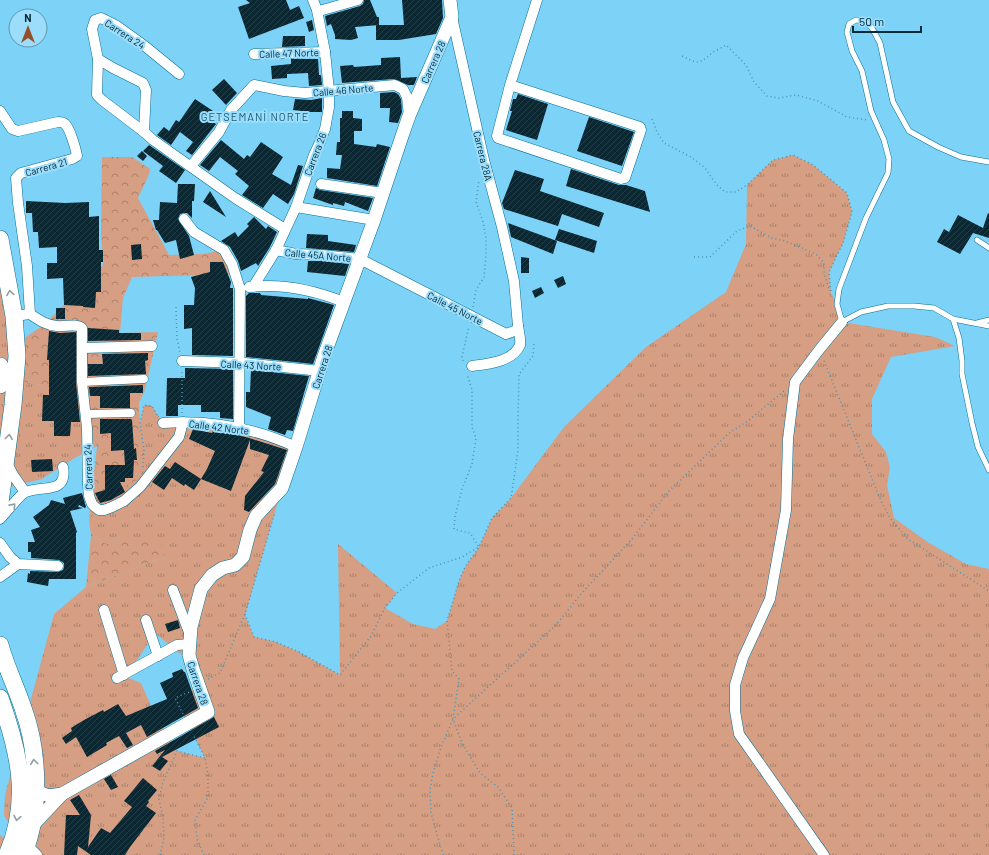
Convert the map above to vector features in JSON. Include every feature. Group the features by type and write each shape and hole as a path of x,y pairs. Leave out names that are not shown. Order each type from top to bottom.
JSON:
{"highway":[{"path":"0,239 14,316 17,356 13,405 0,503"},
{"path":"0,366 0,385"},
{"path":"0,645 4,660 24,709 32,741 36,791 29,852"},
{"path":"0,698 14,740 20,783 19,807 14,838 7,855"}],"street":[{"path":"318,7 358,0"},
{"path":"450,0 452,17"},
{"path":"510,85 640,127 641,130 625,178 621,179 498,138 496,136 510,85 538,0"},
{"name":"Carrera 26","path":"253,287 276,250 296,207 314,155 325,129 329,107 329,91 318,7"},
{"name":"Carrera 28","path":"187,723 208,712 200,687 192,669 189,655 191,627 201,589 212,575 224,568 235,565 243,557 250,530 256,516 282,488 320,371 374,220 409,116 452,17"},
{"name":"Carrera 28A","path":"452,17 484,160 502,227 514,281 518,326"},
{"name":"Carrera 24","path":"98,59 92,29 95,20 101,18 117,26 179,74"},
{"name":"Calle 47 Norte","path":"254,54 324,52"},
{"path":"144,132 146,90 143,84 98,59 97,95 102,100 154,140 235,198 285,229"},
{"name":"Calle 46 Norte","path":"191,166 219,132 231,110 254,85 284,92 305,93 395,85 403,89 407,97 409,116"},
{"name":"Carrera 21","path":"0,111 14,131 58,122 63,123 67,126 77,156 72,159 21,173 16,178 30,314"},
{"path":"321,184 383,193"},
{"path":"296,207 374,220"},
{"path":"184,219 194,232 224,250 232,264 240,289 239,429"},
{"name":"Calle 45A Norte","path":"276,250 296,254 360,259"},
{"name":"Calle 45 Norte","path":"360,259 506,334 517,330 518,326"},
{"path":"240,289 276,286 300,288 344,302"},
{"path":"14,316 30,314"},
{"name":"Carrera 24","path":"30,314 37,320 56,326 79,326 82,328 82,382 90,496 92,504 99,510 112,507 124,501 140,487 152,469 179,437 183,422"},
{"path":"824,855 739,734 735,711 735,685 743,658 770,599 786,510 788,439 795,382 842,322"},
{"path":"472,366 495,363 513,354 520,344 518,326"},
{"path":"83,348 152,346"},
{"name":"Calle 43 Norte","path":"182,361 240,363 320,371"},
{"path":"82,382 144,379"},
{"path":"85,414 131,413"},
{"name":"Calle 42 Norte","path":"163,423 183,422 210,424 239,429 266,435 296,447"},
{"path":"6,460 13,475 25,492"},
{"path":"0,519 25,492 52,488 60,484 64,476 63,467"},
{"path":"0,543 10,557 18,564 58,566"},
{"path":"0,577 18,564"},
{"path":"104,610 120,676 190,640 173,590"},
{"path":"146,620 158,656"},
{"path":"32,826 62,794 187,723"},
{"path":"36,791 49,796 62,794"}],"lane":[{"path":"989,162 961,157 938,147 909,131 893,102 880,43 872,28 865,21 856,20 849,24 847,32 849,42 862,72 871,111 884,140 889,158 888,172 866,218 839,289 838,304 842,322 861,312 888,306 914,306 934,308 953,319 989,326"},
{"path":"977,240 989,248"},
{"path":"953,319 958,338 962,361 962,374 972,423 978,446 989,470"},
{"path":"976,323 989,320"}],"path":[{"path":"682,56 695,62 704,61 713,52 726,45 746,65 754,82 767,96 779,98 796,95 818,101 847,118 875,122"},
{"path":"652,118 657,132 664,143 691,158 705,168 717,185 725,192 736,192 747,185 773,160 793,155 813,165 847,193 852,212 843,243 829,272 831,293"},
{"path":"694,258 710,257 737,231 750,226 772,238 785,241 816,254 824,263 824,274 831,293 838,304"},
{"path":"831,293 839,289"},
{"path":"443,855 431,813 430,790 433,773 441,747 453,720 459,679 452,671 447,621 459,581 465,567 479,547 492,518 511,498 518,451 519,374 533,356 534,344"},
{"path":"819,350 881,500 890,518 908,539 989,591"},
{"path":"453,720 556,625 581,594 632,539 669,491 728,434 749,420 795,382"},
{"path":"143,470 144,450 140,423 144,405 152,406 163,423"},
{"path":"204,855 197,839 195,820 208,797 208,775 205,758 175,698 200,687 202,682 220,673 245,614 275,510"},
{"path":"245,614 254,637 276,642 299,652 340,675 371,636 385,608 397,593 429,568 462,557 479,547"},
{"path":"453,720 462,743 480,773 498,787 512,808 514,855"},
{"path":"160,855 164,838 163,817 159,800 163,782 177,751 205,758"}],"green space":[{"path":"793,155 813,165 847,193 852,212 843,243 829,272 831,293 837,304 842,322 935,337 955,346 891,357 872,399 872,434 886,452 890,468 887,485 894,518 929,543 966,564 989,569 989,855 0,855 0,835 24,852 4,815 5,795 54,614 86,587 164,557 122,540 107,544 91,536 89,518 144,450 140,423 144,405 152,406 163,423 210,424 296,447 282,488 245,615 254,637 276,642 299,652 340,675 338,544 397,593 385,608 413,624 435,629 447,621 459,581 465,567 479,547 492,518 511,498 564,427 646,347 726,292 746,244 747,185 773,160","holes":["155,633 197,668 200,687 175,698 205,758 177,751 155,715 141,683 121,675 135,663"]},
{"path":"102,157 132,157 150,169 148,177 138,198 169,255 203,254 224,250 236,274 132,277 123,298 120,333 158,332 145,390 139,403 144,450 143,477 120,489 103,501 89,518 97,446 82,421 64,402 31,379 18,396 19,342 46,323 103,265 101,233"},
{"path":"0,254 19,395 31,379 64,402 82,421 97,446 73,459 42,479 5,488 0,488"},
{"path":"91,536 107,544 122,540 149,538 162,545 164,557 86,587"}],"building":[{"path":"246,0 286,0 290,10 299,6 304,18 249,39 238,7 250,3"},
{"path":"364,0 370,0 377,17 379,17 379,25 355,27 358,38 351,40 335,39 331,24 327,26 325,16 360,6 363,4"},
{"path":"402,0 442,0 443,18 436,34 399,40 376,40 376,25 404,25"},
{"path":"312,20 314,30 309,32 306,22"},
{"path":"283,36 305,36 305,46 282,47"},
{"path":"400,57 401,78 417,77 414,85 408,85 394,79 342,83 340,66 353,65 354,67 381,65 381,58"},
{"path":"291,59 318,59 319,75 321,75 322,85 309,86 308,73 287,74 287,78 272,79 271,66 291,64"},
{"path":"224,79 237,93 226,105 212,90"},
{"path":"394,92 398,94 401,99 402,112 398,123 389,122 390,108 380,108 380,93"},
{"path":"518,94 548,104 537,140 506,130 512,111 510,111 513,99 516,99"},
{"path":"322,98 322,112 293,110 295,99 311,100"},
{"path":"195,99 216,113 212,121 216,124 192,155 186,151 193,142 180,132 171,145 157,135 164,127 169,131 176,120 179,122"},
{"path":"342,111 353,111 353,118 362,119 362,131 354,131 354,144 376,147 377,144 390,147 377,186 327,178 327,168 340,169 342,155 336,155 337,142 340,142 340,118 342,118"},
{"path":"589,117 634,132 622,166 577,151"},
{"path":"221,140 244,159 247,155 250,157 261,142 283,157 272,174 291,185 298,165 303,166 294,194 288,204 273,194 263,208 242,195 249,186 235,174 238,171 220,157 209,171 200,165"},
{"path":"149,145 185,170 176,183 159,171 163,166 143,151"},
{"path":"142,151 147,156 143,161 137,156"},
{"path":"571,169 619,185 626,185 645,191 650,212 566,186"},
{"path":"515,170 544,179 540,191 604,213 599,227 562,214 558,226 504,209 502,203"},
{"path":"178,184 195,184 194,201 192,201 192,218 187,213 184,213 180,214 178,219 189,236 194,255 180,259 176,240 165,243 156,230 153,220 159,220 160,202 177,203"},
{"path":"316,188 320,190 373,198 368,211 345,202 344,206 333,203 333,205 313,198"},
{"path":"210,191 226,217 203,202"},
{"path":"26,201 65,203 89,202 89,217 99,216 99,250 103,250 103,262 101,262 101,292 96,292 95,308 64,305 63,278 47,279 47,263 57,263 57,247 39,248 38,232 33,232 32,213 26,213"},
{"path":"988,213 989,238 973,233 960,254 937,242 944,229 949,232 958,215 983,228"},
{"path":"254,217 266,229 268,226 277,232 270,247 258,266 256,263 241,271 238,261 230,247 221,241 235,232 238,237 249,226 247,224"},
{"path":"508,223 557,241 553,254 511,237"},
{"path":"559,229 597,241 594,253 555,240"},
{"path":"307,234 328,235 328,241 356,245 354,252 306,248"},
{"path":"141,244 142,259 132,260 131,245"},
{"path":"521,257 529,258 529,273 521,273"},
{"path":"308,261 349,264 345,276 307,272"},
{"path":"210,262 223,262 231,282 230,288 233,288 233,356 192,355 192,328 184,329 184,305 194,305 195,288 191,277 210,272"},
{"path":"563,276 566,284 558,288 554,280"},
{"path":"541,287 544,293 535,298 532,291"},
{"path":"249,293 308,298 334,305 313,364 246,357 246,296"},
{"path":"56,308 65,308 65,319 56,319"},
{"path":"88,328 119,330 119,333 141,333 141,340 88,341"},
{"path":"49,331 60,333 76,332 76,382 80,422 71,422 70,436 54,436 54,421 42,421 43,395 49,395 49,360 47,360"},
{"path":"148,353 148,360 145,361 146,374 88,376 88,364 103,364 102,354"},
{"path":"185,368 233,369 233,419 220,418 220,412 201,412 201,405 178,405 178,416 166,416 167,378 185,378"},
{"path":"251,370 309,376 293,431 287,430 285,435 268,429 271,417 246,407 246,392 250,392"},
{"path":"143,385 143,393 130,393 130,408 100,408 100,396 90,396 89,387"},
{"path":"100,419 132,420 134,449 136,448 137,460 134,460 133,478 125,478 125,482 120,482 125,492 111,500 100,503 95,493 105,490 105,465 125,465 124,450 111,451 111,433 100,434"},
{"path":"193,429 212,433 213,431 222,432 246,437 287,450 275,484 249,512 244,510 245,496 264,472 261,471 269,455 250,449 250,440 231,491 201,479 215,451 189,439"},
{"path":"52,459 53,471 32,472 31,460"},
{"path":"175,462 201,479 194,490 185,484 184,486 172,478 164,490 152,482 165,466 170,469"},
{"path":"82,493 86,507 85,508 79,505 78,507 83,508 70,511 77,532 76,579 49,579 48,586 27,582 28,573 30,574 30,571 58,572 63,570 64,567 64,563 59,560 31,558 31,552 28,552 28,542 35,542 31,530 40,527 33,517 49,505 51,500 65,504 63,498"},
{"path":"178,620 180,628 168,632 165,624"},
{"path":"182,669 185,672 198,708 147,737 141,725 126,733 133,745 127,748 119,736 106,743 107,745 87,757 76,737 66,744 62,738 72,731 71,728 84,720 103,710 104,712 118,704 126,716 167,699 160,683 173,677 172,673"},
{"path":"214,717 219,727 162,757 168,761 160,771 152,766 165,750 157,754 155,751"},
{"path":"111,775 118,787 111,790 104,779"},
{"path":"143,778 157,790 146,806 156,813 125,855 91,855 78,846 77,855 64,855 66,815 80,815 70,800 79,795 91,815 88,847 101,828 110,833 132,807 124,801"}],"district":[{"name":"GETSEMANÍ NORTE","path":"255,117"}]}
